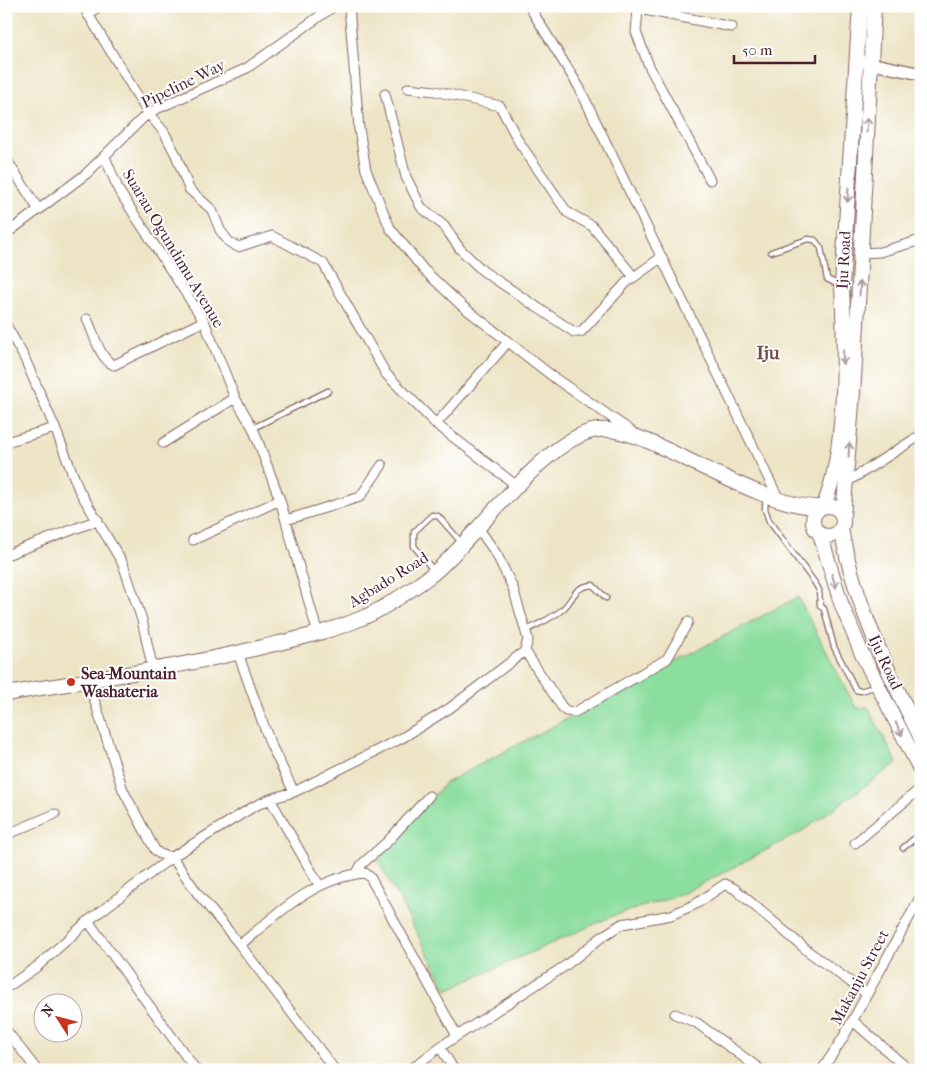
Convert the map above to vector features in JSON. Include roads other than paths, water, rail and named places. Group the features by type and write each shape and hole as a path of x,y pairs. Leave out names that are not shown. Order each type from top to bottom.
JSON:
{"main road":[{"name":"Iju Road","path":"860,6 864,62 862,253 847,482 842,523 848,564 866,621 921,738"},
{"name":"Iju Road","path":"822,506 831,488 839,435 844,324 842,286 864,62 874,6"},
{"name":"Agbado Road","path":"6,694 153,670 238,653 318,634 365,618 434,572 479,529 517,486 566,441 579,434 600,430 639,437 783,502 816,529"},
{"name":"Agbado Road","path":"783,502 822,506"},
{"path":"832,505 839,509 842,523 831,536 816,529 812,518 822,506 832,505"},
{"name":"Iju Road","path":"816,529 841,603 877,685 921,771"}],"street":[{"path":"99,6 86,11 148,113 164,132 176,155 189,189 212,210 220,230 229,242 238,247 272,236 323,263 386,374 436,424 517,486"},
{"name":"Pipeline Way","path":"6,234 105,157 148,113 247,68 334,6"},
{"path":"348,6 359,129 366,170 390,228 422,269 460,304 508,342 639,437"},
{"path":"529,6 579,87 783,502"},
{"path":"624,6 732,27"},
{"path":"639,8 636,32 649,66 710,180"},
{"path":"864,62 921,74"},
{"path":"408,88 435,91 500,106 519,142 567,212 592,226 634,277"},
{"path":"385,94 406,178 421,207 444,226 460,249 483,271 574,332 581,332 634,277 662,256"},
{"name":"Suarau Ogundimu Avenue","path":"105,157 119,191 204,321 235,398 253,428 280,500 318,634"},
{"path":"6,159 39,210"},
{"path":"862,253 880,252 921,240"},
{"path":"88,319 103,356 114,365 204,321"},
{"path":"6,325 24,357 55,428 79,490 123,564 142,620 153,670"},
{"path":"436,424 508,342"},
{"path":"163,443 235,398"},
{"path":"6,442 55,428"},
{"path":"847,482 921,435"},
{"path":"286,520 360,498 382,466"},
{"path":"193,540 280,500"},
{"path":"6,555 98,520"},
{"path":"6,988 38,966 88,921 172,857 270,799 294,792 402,738 450,708 525,651 528,639 513,588 497,555 479,529"},
{"path":"525,651 562,707 566,711 575,712 667,659 688,622"},
{"path":"238,653 270,743 294,792"},
{"path":"88,680 123,790 155,850 163,856 172,857 198,894 240,945 335,1070"},
{"path":"855,843 921,788"},
{"path":"358,873 362,864 388,841 429,796"},
{"path":"270,799 319,885"},
{"path":"6,835 56,814"},
{"path":"240,945 278,913 319,885 358,873 365,873 370,877 457,1036"},
{"path":"410,1070 440,1047 565,966 603,936 622,924 671,915 696,904 725,884 735,889 809,952 867,994"},
{"name":"Makanju Street","path":"822,1070 852,1021 920,900"},
{"path":"88,921 196,1070"},
{"path":"675,1014 705,1028 761,1070"},
{"path":"852,1021 909,1070"},
{"path":"6,1030 37,1070"},
{"path":"440,1047 454,1070"}],"lane":[{"path":"771,252 808,239 815,240 820,248 827,279 842,286"},
{"path":"253,428 328,391"},
{"path":"766,494 765,509 769,521 819,590 820,605 824,608 834,647 856,690 861,691 877,685"},
{"path":"434,572 414,546 414,532 421,524 432,515 438,516 442,518 463,544"},
{"path":"525,632 562,610 572,595 586,586 593,585 606,598"},
{"path":"903,848 921,833"}],"place":[{"name":"Sea-Mountain Washateria","path":"71,682"}],"district":[{"name":"Iju","path":"768,352"}]}
